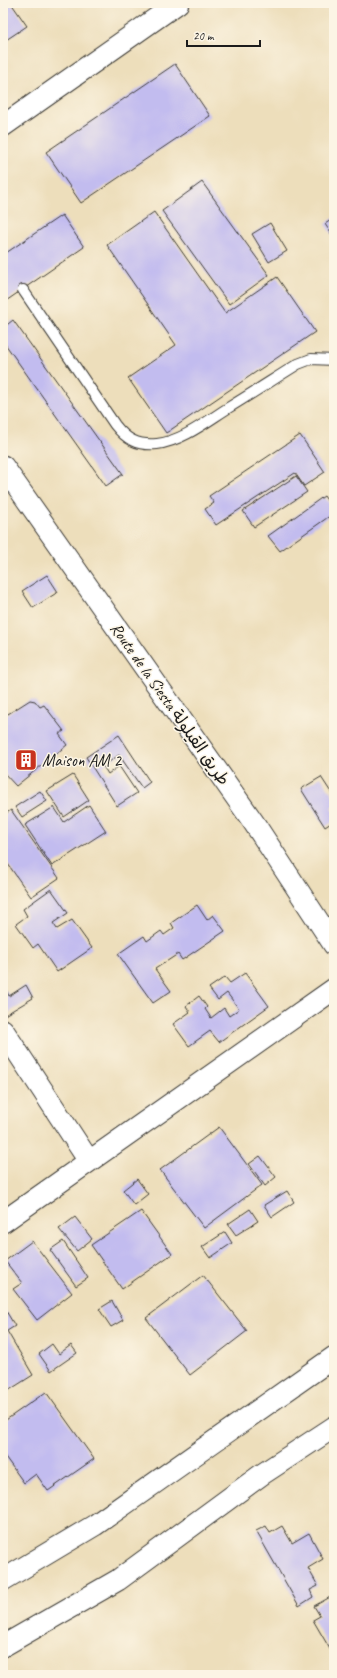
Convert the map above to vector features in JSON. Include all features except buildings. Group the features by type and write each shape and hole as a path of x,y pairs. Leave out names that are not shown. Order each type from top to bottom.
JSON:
{"street":[{"path":"3,126 178,3"},
{"name":"Route de la Siesta طريق القيلولة","path":"4,468 254,823 334,945"},
{"path":"3,1222 334,989"},
{"path":"3,1030 89,1161"},
{"path":"3,1580 95,1525 334,1357"},
{"path":"3,1646 118,1580 261,1475 334,1427"}],"lane":[{"path":"23,290 124,436 140,443 156,444 171,442 200,426 298,364 311,360 334,360"}],"place":[{"name":"Maison AM 2","path":"26,760"}]}
